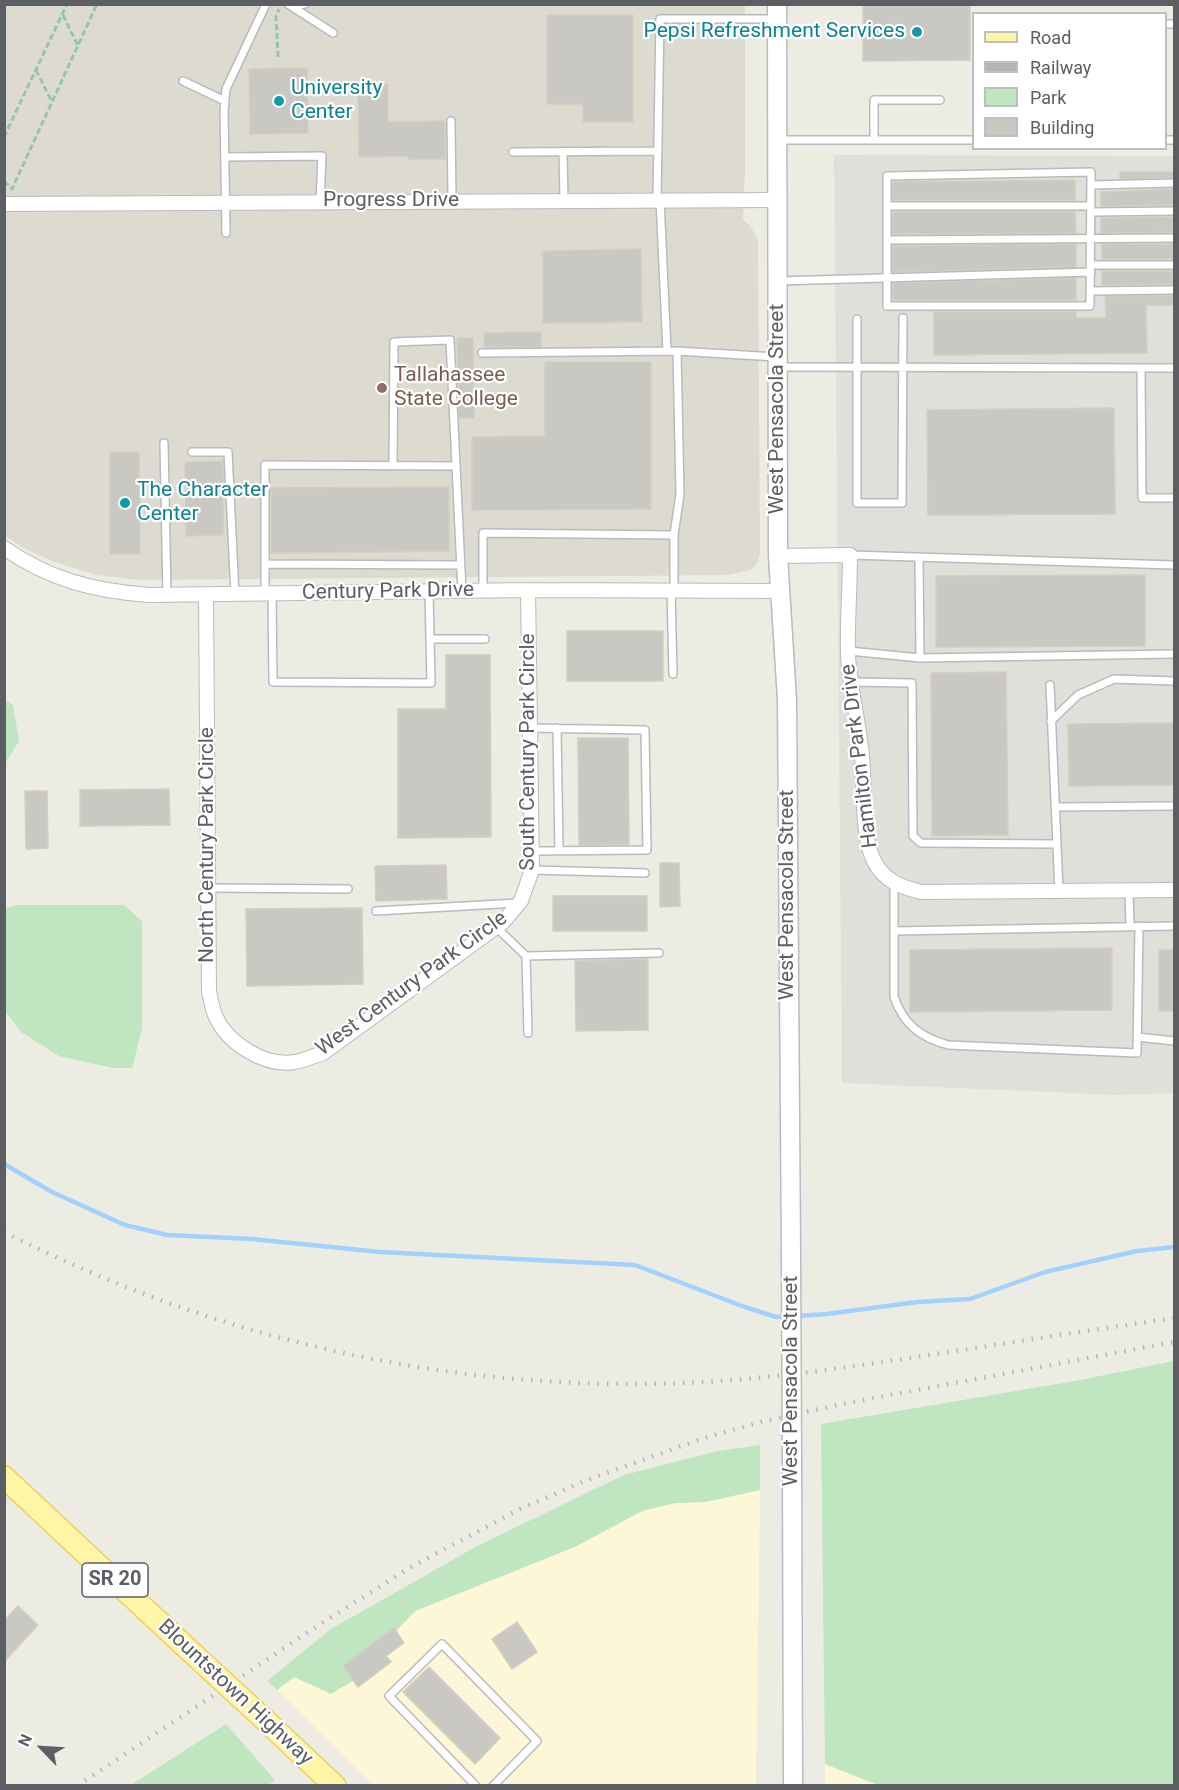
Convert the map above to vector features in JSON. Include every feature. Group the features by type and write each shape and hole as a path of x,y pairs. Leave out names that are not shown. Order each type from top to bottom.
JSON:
{"main road":[{"name":"West Pensacola Street","path":"777,12 778,556 787,700 793,1785"},
{"name":"Blountstown Highway","path":"4,1477 334,1785"}],"street":[{"name":"Progress Drive","path":"4,204 778,200"},
{"name":"Century Park Drive","path":"4,548 40,570 64,580 124,593 167,596 528,590 781,591"},
{"path":"778,556 850,555"},
{"name":"Hamilton Park Drive","path":"850,555 849,651 862,756 867,843 879,870 894,883"},
{"name":"South Century Park Circle","path":"516,907 525,894 532,870 528,590"},
{"name":"North Century Park Circle","path":"206,595 209,992 214,1014 232,1040 249,1052 275,1061"},
{"path":"894,883 921,892 1174,890"},
{"name":"West Century Park Circle","path":"275,1061 296,1062 323,1053 496,927 516,907"}],"lane":[{"path":"226,233 226,89 266,4"},
{"path":"290,5 305,4"},
{"path":"290,5 333,33"},
{"path":"667,351 659,199 660,19 777,12"},
{"path":"183,81 225,101"},
{"path":"874,140 874,100 940,100"},
{"path":"451,120 452,201"},
{"path":"778,140 972,140"},
{"path":"513,152 658,151"},
{"path":"563,152 564,200"},
{"path":"225,157 322,156 320,202"},
{"path":"1091,171 1091,185 1090,306 887,306 887,176 1091,171"},
{"path":"1091,185 1174,183"},
{"path":"887,206 1174,211"},
{"path":"887,240 1174,238"},
{"path":"778,281 1174,265"},
{"path":"1090,291 1174,290"},
{"path":"857,319 857,503 902,503 903,318"},
{"path":"393,465 394,342 450,340 462,591"},
{"path":"672,674 674,535 680,494 676,351"},
{"path":"482,353 676,351 778,362 857,367 1174,368"},
{"path":"1141,368 1142,498 1174,498"},
{"path":"164,443 167,596"},
{"path":"192,452 228,452 235,595"},
{"path":"429,592 430,682 273,682 269,594 265,564 265,465 456,466"},
{"path":"483,591 483,533 674,535"},
{"path":"850,555 1174,566"},
{"path":"919,557 920,658"},
{"path":"265,564 460,565"},
{"path":"430,639 485,639"},
{"path":"849,651 920,658 1174,654"},
{"path":"1052,721 1078,696 1114,679 1174,681"},
{"path":"852,682 912,683 913,836 921,843 1057,844"},
{"path":"1050,685 1059,891"},
{"path":"530,728 645,730 647,850 532,851"},
{"path":"557,729 559,850"},
{"path":"1055,807 1174,806"},
{"path":"532,870 645,873"},
{"path":"894,883 894,997 900,1014 918,1032 931,1040 948,1045 1137,1053 1139,926"},
{"path":"208,888 348,889"},
{"path":"1129,890 1130,926"},
{"path":"376,910 516,907"},
{"path":"496,927 526,956 528,1033"},
{"path":"894,931 1174,927"},
{"path":"526,956 659,953"},
{"path":"1137,1037 1174,1041"},
{"path":"476,1785 388,1696 442,1644 537,1741 493,1785"}],"path":[{"path":"4,137 67,4"},
{"path":"4,181 12,189 98,4"},
{"path":"63,14 78,46"},
{"path":"276,16 278,57"},
{"path":"36,70 52,102"}],"shaded area":[{"name":"Tallahassee State College","path":"5,5 745,5 743,219 751,227 758,240 760,553 758,562 751,570 728,575 139,580 97,575 54,562 21,547 5,535"},
{"path":"834,155 1174,156 1174,1093 1117,1095 842,1083"},
{"path":"760,1490 756,1785 374,1785 277,1690 294,1677 378,1650 415,1611 577,1546 642,1511 675,1503 705,1502"},
{"path":"825,1764 878,1785 825,1785"}],"green space":[{"path":"5,700 13,705 19,741 5,764"},
{"path":"16,905 124,905 142,921 142,1029 132,1068 113,1068 59,1056 21,1032 5,1011 5,909"},
{"path":"1174,1361 1174,1785 878,1785 825,1764 821,1424 1075,1381"},
{"path":"760,1445 760,1490 705,1502 675,1503 642,1511 577,1546 415,1611 378,1650 359,1677 331,1694 294,1677 277,1690 267,1681 331,1629 477,1546 624,1475 718,1451"},
{"path":"226,1724 275,1780 267,1786 131,1785"}],"building":[{"name":"Pepsi Refreshment Services","path":"863,4 970,4 970,60 863,61"},
{"path":"547,15 633,15 633,122 583,122 583,104 547,104"},
{"name":"University Center","path":"307,68 308,133 250,134 249,69"},
{"path":"388,84 388,122 445,121 445,159 408,159 408,156 359,157 358,85"},
{"path":"1120,172 1174,172 1174,177 1120,179"},
{"path":"1075,180 1075,200 893,200 893,182"},
{"path":"1174,189 1174,205 1101,205 1101,192"},
{"path":"893,212 1075,212 1076,233 893,234"},
{"path":"1174,217 1174,232 1101,233 1101,218"},
{"path":"1076,244 1076,267 893,272 893,246"},
{"path":"1102,244 1174,244 1174,259 1102,259"},
{"path":"641,249 642,322 543,323 543,251"},
{"path":"1102,271 1174,271 1174,284 1102,285"},
{"path":"1076,278 1076,300 893,300 893,283"},
{"path":"1105,296 1174,296 1174,305 1146,305 1147,353 934,355 934,312 1076,312 1076,318 1106,318"},
{"path":"541,332 541,347 484,347 484,333"},
{"path":"457,338 473,338 474,418 459,418"},
{"path":"545,362 651,362 651,509 472,510 472,437 545,436"},
{"path":"1114,408 1115,514 928,515 927,410"},
{"name":"The Character Center","path":"110,452 139,452 140,554 110,554"},
{"path":"223,461 223,535 186,536 185,462"},
{"path":"449,487 449,551 271,553 271,488"},
{"path":"1145,575 1145,646 936,647 936,576"},
{"path":"567,631 663,631 663,681 567,681"},
{"path":"446,655 490,655 491,837 398,838 398,709 446,709"},
{"path":"1006,672 1008,835 932,836 931,673"},
{"path":"1174,723 1174,785 1069,786 1068,724"},
{"path":"578,738 628,738 629,844 579,845"},
{"path":"169,789 170,825 80,826 80,790"},
{"path":"25,791 47,791 48,848 26,849"},
{"path":"660,863 679,863 680,906 660,907"},
{"path":"446,865 447,899 376,901 375,866"},
{"path":"553,896 647,896 647,931 553,931"},
{"path":"362,908 363,984 247,986 246,909"},
{"path":"1112,948 1112,1010 910,1012 910,950"},
{"path":"1159,950 1174,950 1174,1011 1159,1011"},
{"path":"648,959 648,1030 576,1031 575,961"},
{"path":"18,1606 38,1625 4,1662 4,1621"},
{"path":"517,1622 537,1652 512,1669 492,1639"},
{"path":"394,1628 404,1643 386,1656 391,1662 358,1687 343,1666"},
{"path":"429,1667 500,1738 475,1764 403,1692"}],"waterway":[{"path":"4,1164 52,1192 125,1225 167,1235 252,1239 380,1252 635,1265 742,1306 776,1317 788,1316"},
{"path":"797,1316 917,1302 970,1299 1045,1272 1137,1251 1174,1247"}],"railway":[{"path":"4,1232 86,1271 171,1304 257,1331 344,1353 433,1369 522,1380 612,1384 760,1378 1174,1318"},
{"path":"77,1786 322,1623 411,1567 520,1509 587,1480 701,1439 761,1422 842,1404 1174,1342"}],"place":[{"name":"Pepsi Refreshment Services","path":"917,32"},
{"name":"University Center","path":"279,101"},
{"name":"Tallahassee State College","path":"382,388"},
{"name":"The Character Center","path":"125,503"}]}
